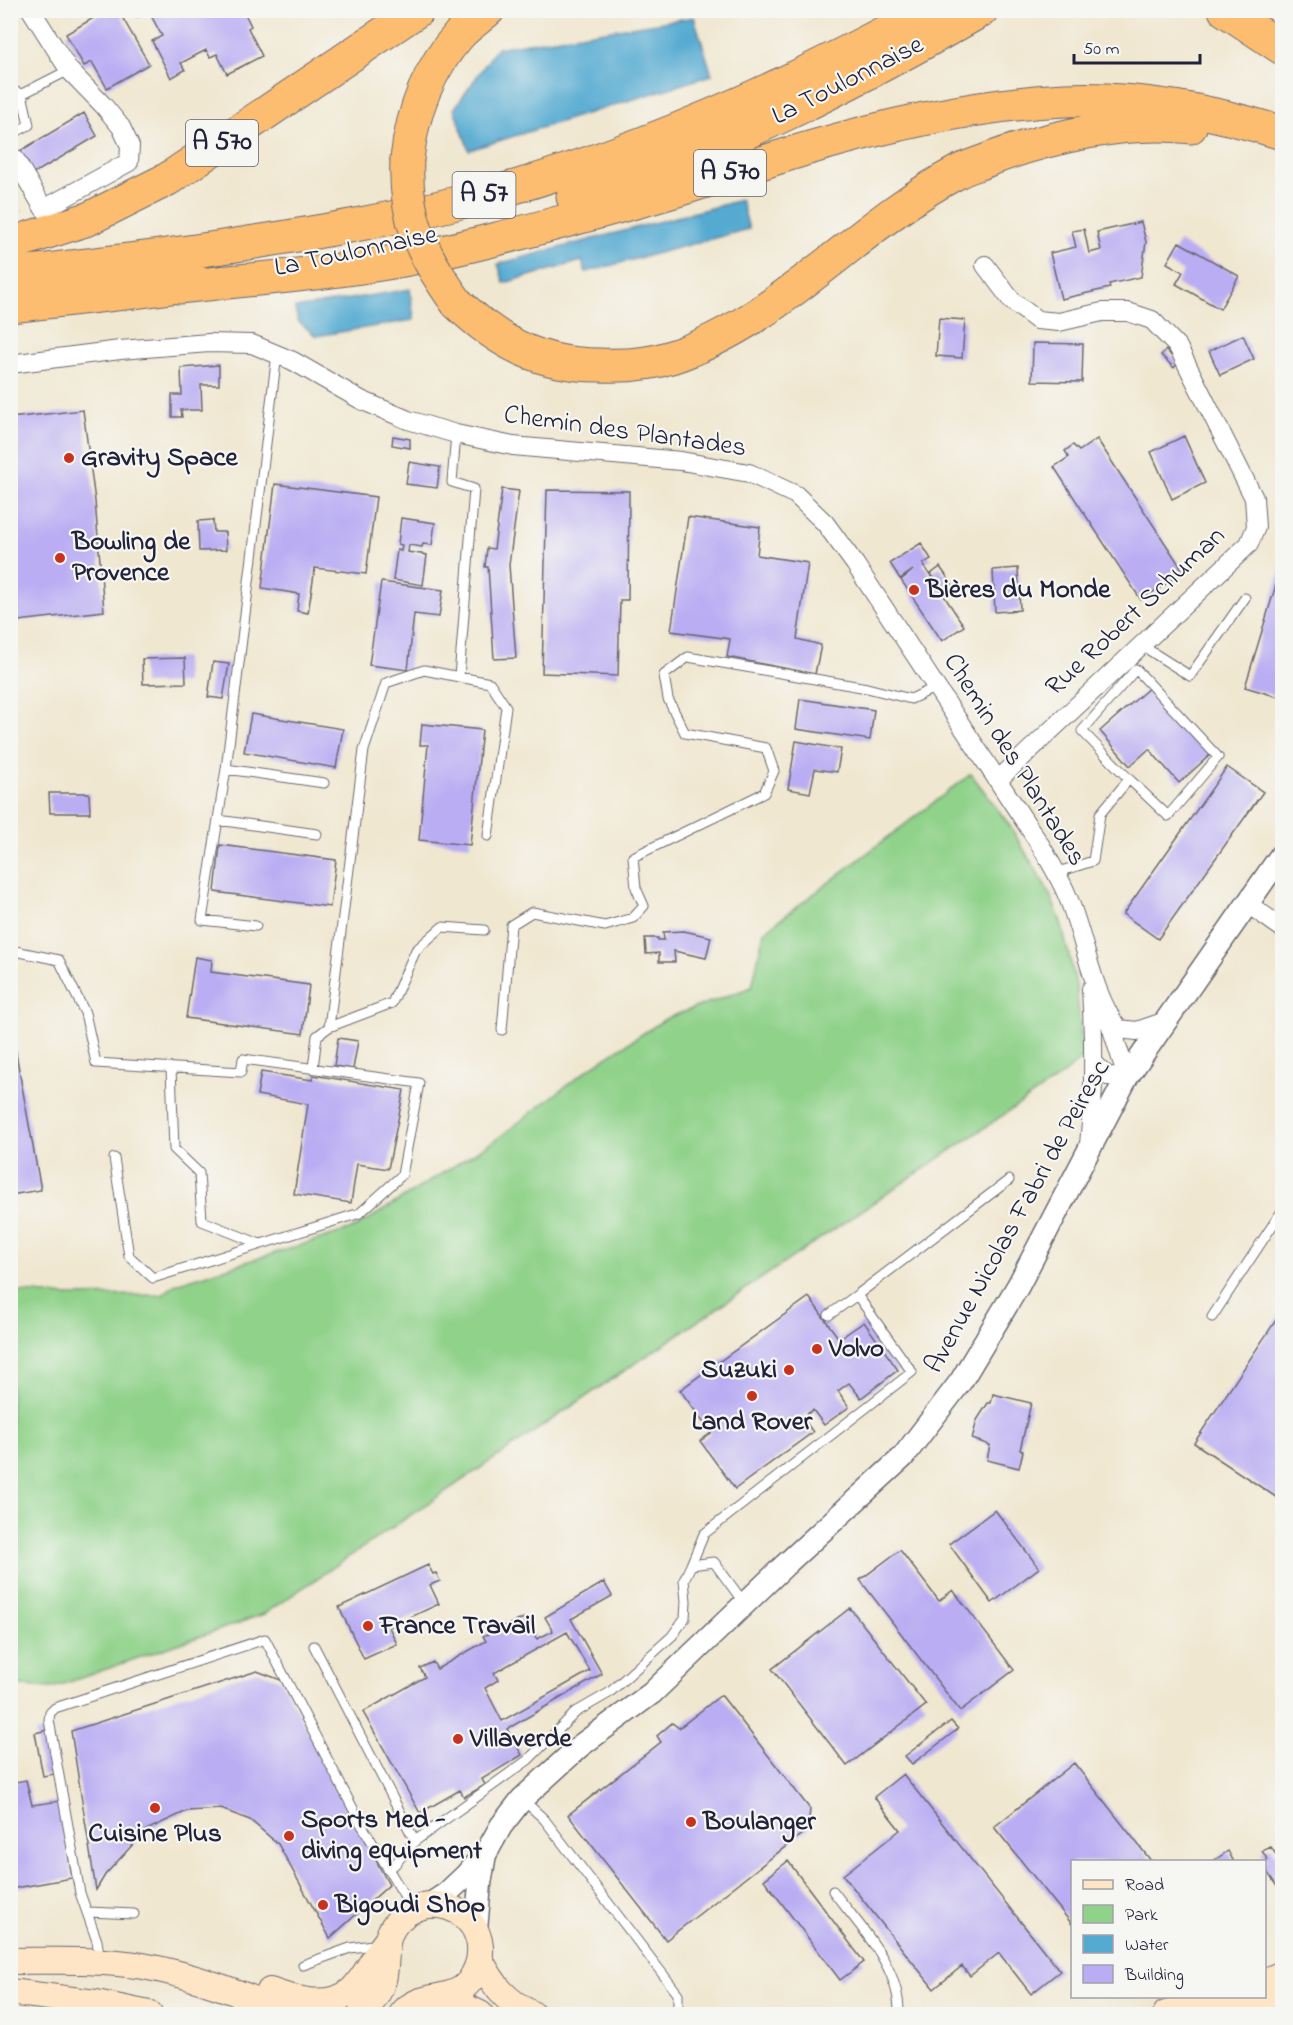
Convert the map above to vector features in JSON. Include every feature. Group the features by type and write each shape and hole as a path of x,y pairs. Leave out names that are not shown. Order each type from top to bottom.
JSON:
{"highway":[{"name":"A 570","path":"10,244 88,219 168,179 418,10"},
{"path":"488,10 460,33 441,58 416,113 410,137 406,178 414,228 424,253 457,303 479,324 508,344 537,356 577,365 627,366 669,358 712,341 750,320 911,201 957,172 1046,141 1085,132 1134,127 1183,126 1221,131 1282,146"},
{"name":"La Toulonnaise","path":"10,274 157,257 308,234 491,194 588,163 694,122 871,41 926,10"},
{"name":"La Toulonnaise","path":"10,306 179,287 394,246 598,190 695,154 788,113 888,64 982,10"},
{"path":"1225,10 1282,48"},
{"name":"A 570","path":"179,287 315,273 420,256 640,201 809,148 901,124 987,107 1066,100 1135,102 1194,110 1282,133"}],"main road":[{"path":"361,2014 372,2003 382,1982 385,1951 392,1929 401,1918 421,1907 443,1906 456,1911 468,1919 476,1930 480,1942 480,1960 474,1976 456,1993 415,2002 402,2014"},
{"path":"171,1972 212,1976 264,1989 294,2000 309,2002 342,1997 353,1990 385,1951"},
{"path":"480,1960 503,1996 532,2014"},
{"path":"10,1961 100,1962 142,1966 224,1988 291,2014"},
{"path":"1266,1981 1282,1974"},
{"path":"10,1992 65,1998 149,2014"},
{"path":"444,1997 480,2014"},
{"path":"1236,2014 1282,1997"},
{"path":"1166,2014 1218,1998"}],"street":[{"path":"15,159 44,209 129,162 130,146 121,127 69,70 31,10"},
{"name":"Rue Robert Schuman","path":"985,265 1012,302 1037,320 1059,322 1102,312 1128,312 1152,320 1178,346 1254,498 1256,527 1249,544 998,780"},
{"name":"Chemin des Plantades","path":"10,364 120,350 209,343 252,344 293,361 361,400 408,420 456,434 513,446 704,465 748,473 796,495 825,523 1041,846 1067,895 1090,969"},
{"name":"Avenue Nicolas Fabri de Peiresc","path":"486,1853 501,1826 522,1799 580,1746 652,1693 744,1603 903,1457 962,1381 1018,1286 1127,1077 1282,854"},
{"path":"1248,904 1282,928"},
{"path":"1090,969 1127,1077 1107,1076 1095,1064"},
{"path":"1088,1153 1094,1104 1095,1064 1090,969"},
{"path":"1106,1012 1118,1029 1137,1031 1166,1021"},
{"path":"421,1907 446,1894 486,1853"},
{"path":"476,1930 480,1884 486,1853"}],"lane":[{"path":"10,90 22,94 69,70"},
{"path":"10,135 29,125 22,94"},
{"path":"256,926 202,920 226,769 277,354"},
{"path":"456,434 452,482 474,489 459,677"},
{"path":"1142,645 1190,676 1245,598"},
{"path":"502,1030 511,925 532,912 605,926 633,918 644,906 636,888 633,857 764,793 774,771 766,748 685,733 668,699 664,675 688,657 867,688 911,699 936,687"},
{"path":"1136,669 1218,757 1167,816 1129,779 1082,731 1136,669"},
{"path":"329,1027 364,750 386,683 424,670 490,683 506,707 488,836"},
{"path":"226,769 324,783"},
{"path":"1055,873 1093,861 1100,814 1129,779"},
{"path":"218,820 317,834"},
{"path":"313,1068 317,1036 329,1027 392,1003 416,950 442,927 484,930"},
{"path":"10,950 59,960 85,1013 96,1063 241,1072 243,1059 419,1083 402,1175 360,1213 153,1278 129,1256 114,1158"},
{"path":"171,1068 174,1149 199,1173 202,1221 261,1244"},
{"path":"829,1315 1009,1180"},
{"path":"1212,1317 1282,1210"},
{"path":"388,1870 414,1841 528,1760 576,1712 609,1693 672,1636 685,1618 684,1580 704,1534 912,1372 857,1295"},
{"path":"691,1565 714,1562 744,1603"},
{"path":"100,1962 98,1941 80,1893 49,1720 50,1713 55,1708 265,1639 360,1822 388,1870 421,1907"},
{"path":"314,1647 414,1841"},
{"path":"522,1799 544,1819 678,1994 678,2014"},
{"path":"833,1891 876,1947 895,1980 899,2014"},
{"path":"88,1912 134,1914"},
{"path":"303,1965 350,1947 385,1951"}],"green space":[{"path":"971,774 1008,823 1049,892 1061,923 1076,985 1083,1057 1064,1074 264,1614 52,1688 11,1685 11,1291 67,1296 162,1295 176,1284 355,1228 497,1139 591,1067 667,1018 752,987 764,932"}],"water":[{"path":"694,17 712,75 469,150 454,109 497,48"},
{"path":"741,200 749,229 586,272 582,261 504,283 498,264"},
{"path":"410,289 414,320 316,336 298,321 295,308"}],"building":[{"path":"107,10 118,10 149,64 107,88 92,62 84,66 66,34"},
{"path":"148,10 243,10 251,26 248,28 262,56 227,74 217,54 210,57 206,50 181,63 185,70 171,78 152,41 162,36"},
{"path":"84,113 97,136 33,174 20,151"},
{"path":"1141,222 1146,242 1141,277 1109,284 1110,288 1061,299 1050,253 1076,247 1072,231 1084,229 1089,253 1101,250 1097,232"},
{"path":"1179,242 1239,276 1220,309 1176,284 1183,272 1167,263"},
{"path":"939,318 965,320 962,358 936,356"},
{"path":"1243,335 1254,359 1220,375 1209,351"},
{"path":"1033,343 1083,344 1082,382 1032,381"},
{"path":"1166,350 1178,363 1174,368 1161,355"},
{"path":"219,365 219,385 201,385 202,410 181,410 182,417 172,417 172,395 182,395 181,368"},
{"name":"Bowling de Provence","path":"83,410 95,501 104,611 10,622 10,418"},
{"path":"393,436 410,439 410,448 392,445"},
{"path":"1184,436 1205,483 1172,499 1151,452"},
{"path":"1097,439 1184,572 1141,600 1054,467 1069,457 1065,451 1073,445 1079,451"},
{"path":"409,462 440,467 437,488 406,484"},
{"path":"275,484 376,497 366,574 315,568 308,613 297,611 299,594 262,588"},
{"path":"502,489 519,491 509,565 516,658 494,659 488,567 485,567 487,548 494,549"},
{"path":"547,490 629,491 628,600 620,600 618,676 542,673"},
{"path":"688,517 760,527 757,555 808,563 797,639 821,645 815,674 727,657 730,639 671,631"},
{"path":"401,518 435,523 432,545 423,544 422,547 409,545 408,552 427,555 423,585 393,580 397,550 401,551 402,545 398,544"},
{"path":"213,520 214,532 225,532 226,550 199,551 198,521"},
{"path":"921,543 931,559 923,564 964,626 942,641 901,580 913,570 900,579 890,563"},
{"path":"1282,565 1282,698 1245,687"},
{"path":"940,567 955,588 946,595 931,574"},
{"path":"1018,568 1020,610 995,612 993,570"},
{"path":"381,582 443,590 439,617 414,614 408,670 369,665"},
{"path":"185,658 186,683 143,684 142,659"},
{"path":"213,662 229,664 223,699 208,697"},
{"path":"1150,687 1210,755 1179,783 1149,749 1130,766 1100,731"},
{"path":"800,699 874,710 870,740 796,729"},
{"path":"251,714 343,729 336,768 244,752"},
{"path":"422,724 482,730 470,845 419,840 428,745 420,745"},
{"path":"796,741 841,749 837,772 815,769 810,793 788,789"},
{"path":"1227,767 1263,792 1158,939 1123,914"},
{"path":"49,793 89,793 90,813 50,813"},
{"path":"220,845 336,860 330,907 215,892"},
{"path":"684,931 711,937 706,958 674,951 675,962 659,962 659,953 646,954 645,938 664,940 663,932"},
{"path":"195,957 212,960 211,972 309,985 303,1034 186,1018"},
{"path":"10,1021 41,1190 10,1195"},
{"path":"338,1038 358,1041 353,1069 334,1066"},
{"path":"261,1072 312,1080 313,1075 404,1090 388,1169 357,1164 351,1203 294,1194 308,1104 257,1095"},
{"path":"809,1297 839,1339 864,1322 898,1370 861,1398 849,1383 838,1391 849,1407 824,1425 813,1410 802,1417 813,1432 735,1489 700,1441 711,1433 680,1390"},
{"path":"1282,1311 1282,1501 1194,1443"},
{"path":"993,1394 1031,1403 1020,1450 1023,1451 1019,1468 987,1460 990,1445 972,1439 977,1420 988,1403 991,1403"},
{"path":"995,1510 1039,1568 992,1603 949,1544"},
{"path":"900,1550 939,1601 953,1590 1014,1670 960,1711 860,1580"},
{"path":"428,1565 440,1581 430,1585 439,1604 389,1627 397,1644 364,1659 339,1607"},
{"path":"604,1582 612,1596 571,1619 602,1674 507,1729 522,1755 482,1779 485,1785 464,1797 460,1790 420,1813 363,1712 425,1677 420,1668 433,1662 437,1669 486,1641 483,1636 524,1618 537,1639 553,1631 545,1617","holes":["567,1632 590,1671 502,1721 485,1688 498,1680 494,1673"]},
{"path":"850,1608 926,1705 847,1766 772,1669"},
{"path":"257,1671 281,1680 389,1885 330,1938 278,1844 250,1820 221,1809 187,1811 146,1830 105,1875 96,1890 71,1731"},
{"name":"Boulanger","path":"721,1695 810,1809 808,1829 666,1940 568,1815 661,1742 657,1736 672,1723 679,1728"},
{"path":"951,1721 958,1729 912,1764 905,1756"},
{"path":"47,1730 55,1774 43,1776 35,1733"},
{"path":"1074,1763 1150,1860 1071,1860 1071,1923 994,1827"},
{"path":"903,1774 1060,1971 1031,1994 999,1953 970,1976 962,1966 934,1989 843,1875 900,1830 874,1797"},
{"path":"26,1780 32,1805 60,1801 72,1878 10,1889 10,1783"},
{"path":"1271,1847 1277,1856 1281,1854 1282,1894 1266,1870 1268,1860 1262,1851"},
{"path":"1228,1851 1233,1860 1215,1860"},
{"path":"788,1861 864,1962 840,1980 764,1880"}],"place":[{"name":"Gravity Space","path":"69,458"},
{"name":"Bowling de Provence","path":"60,558"},
{"name":"Bières du Monde","path":"914,590"},
{"name":"Volvo","path":"817,1349"},
{"name":"Suzuki","path":"789,1370"},
{"name":"Land Rover","path":"752,1396"},
{"name":"France Travail","path":"368,1626"},
{"name":"Villaverde","path":"458,1739"},
{"name":"Cuisine Plus","path":"155,1808"},
{"name":"Boulanger","path":"691,1822"},
{"name":"Sports Med - diving equipment","path":"289,1836"},
{"name":"Bigoudi Shop","path":"323,1905"}]}
